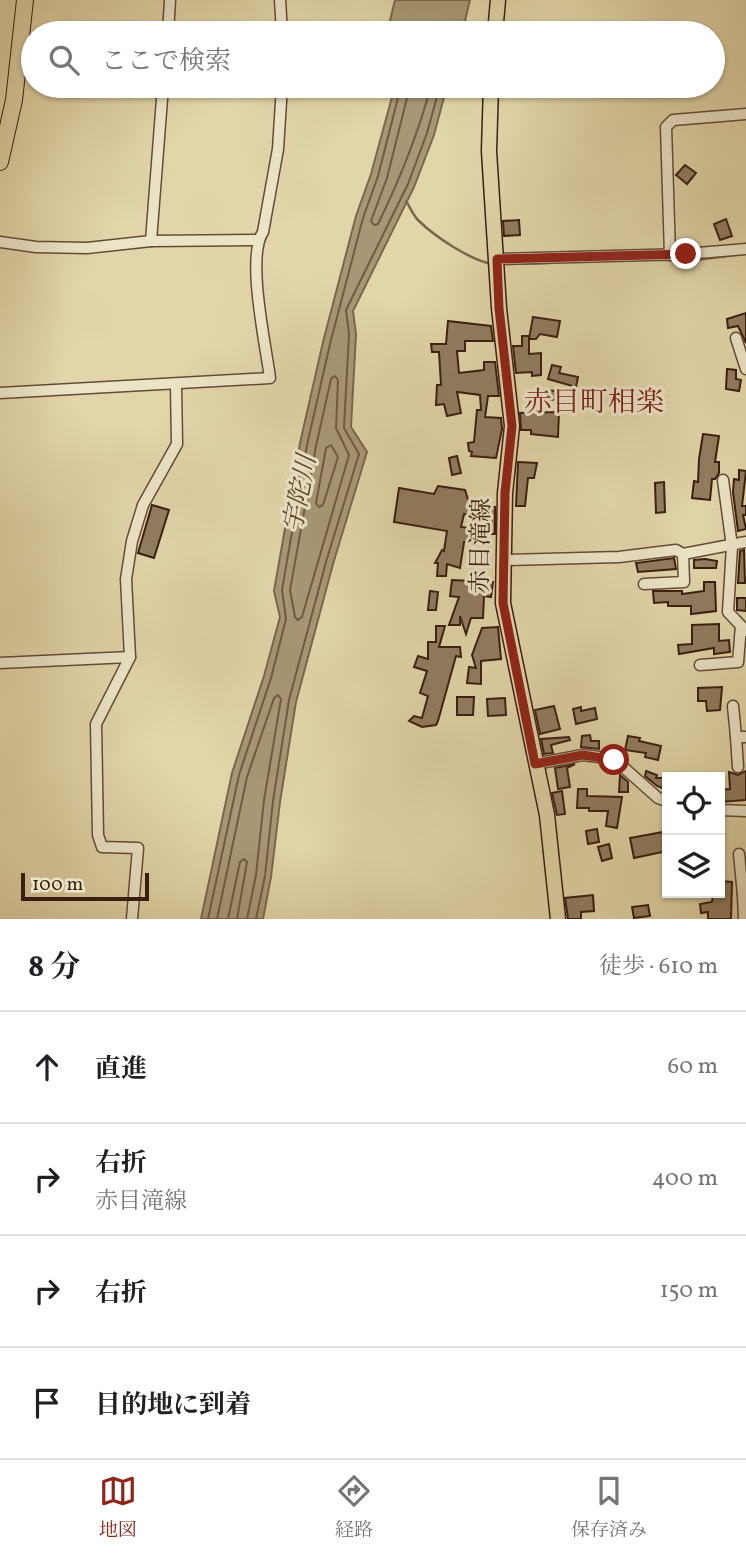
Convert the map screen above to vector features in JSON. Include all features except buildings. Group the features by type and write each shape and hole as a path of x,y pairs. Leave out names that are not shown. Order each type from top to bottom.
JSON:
{"highway":[{"path":"24,21 26,0"},
{"path":"0,162 15,100 21,45"}],"main road":[{"path":"496,21 498,0"},
{"name":"赤目滝線","path":"491,98 489,151 499,308 512,426 505,493 503,603 547,815 558,919"}],"street":[{"path":"169,21 170,0"},
{"path":"280,0 281,21"},
{"path":"151,241 162,98"},
{"path":"0,393 270,378 256,271 257,240 263,232 278,149 281,98"},
{"path":"0,114 15,100"},
{"path":"670,255 666,127 673,120 746,114"},
{"path":"0,242 36,247 87,248 151,241 257,240"},
{"path":"497,263 746,249"},
{"path":"736,338 746,369"},
{"path":"132,919 138,848 102,847 98,835 96,724 130,657 126,579 132,541 143,505 177,444 176,385"},
{"path":"700,665 738,662 743,628 729,612 732,546 723,480"},
{"path":"505,560 619,557 676,550 683,554 746,542"},
{"path":"644,584 684,582 683,554"},
{"path":"0,663 130,657"},
{"path":"733,706 741,737 738,767"},
{"path":"535,764 583,755 614,760 662,799"},
{"path":"725,810 746,811"},
{"path":"739,854 745,895 744,919"}],"water":[{"path":"395,0 470,0 465,21 390,21"},
{"name":"宇陀川","path":"392,98 444,98 434,135 414,187 353,311 356,334 351,427 367,452 333,564 296,702 263,919 201,919 232,773 280,617 274,591 300,443 356,216 371,174"}],"waterway":[{"path":"406,201 416,218 433,233 463,252 491,264"},
{"path":"659,260 696,260 743,254"},
{"path":"508,264 547,263"}],"district":[{"name":"赤目町相楽","path":"594,403"}],"route":[{"path":"614,760 583,755 535,764 503,603 505,493 512,426 499,308 497,259 686,254"}]}
